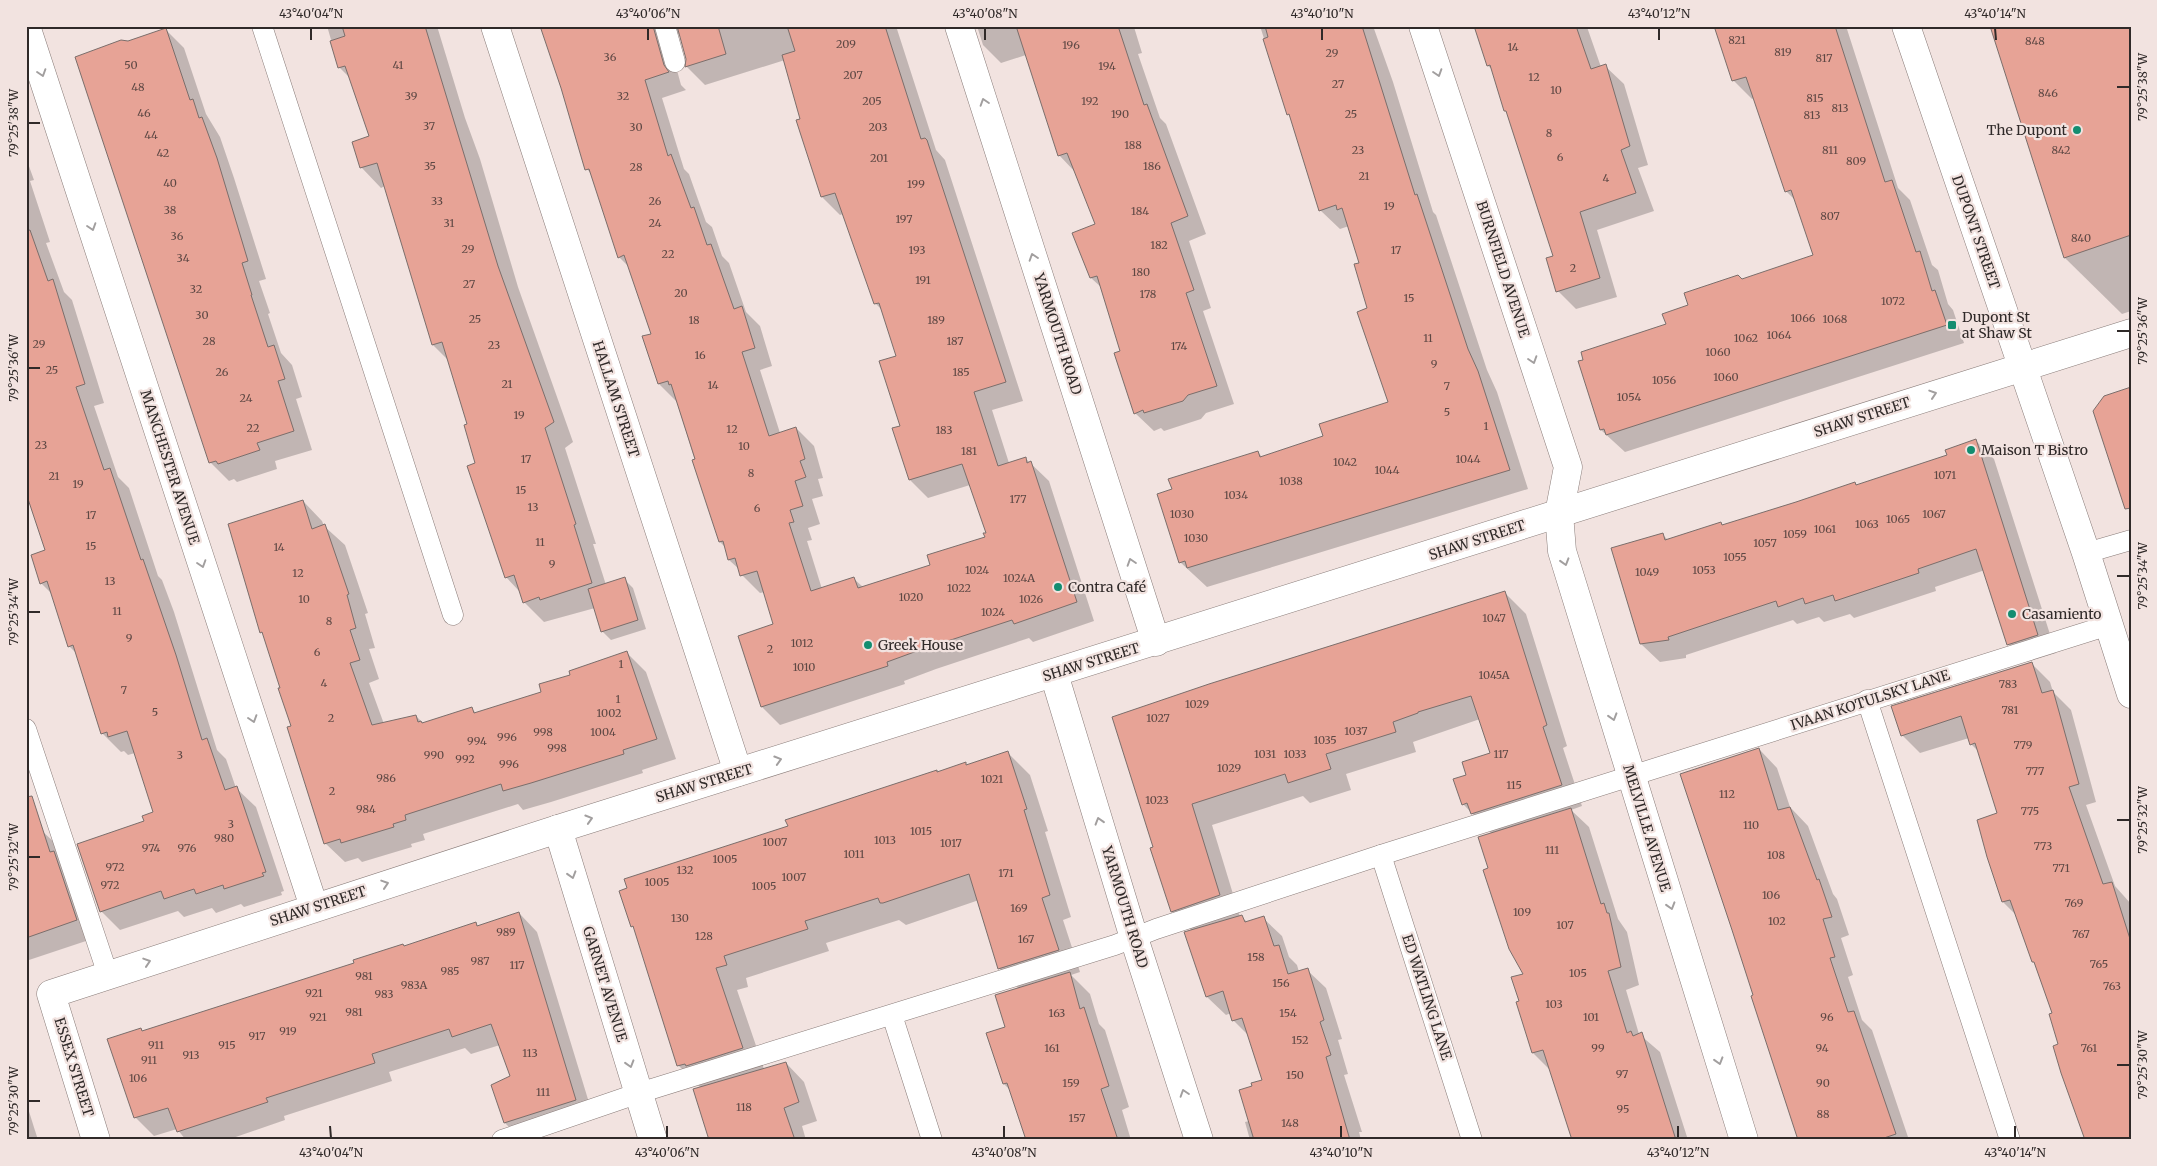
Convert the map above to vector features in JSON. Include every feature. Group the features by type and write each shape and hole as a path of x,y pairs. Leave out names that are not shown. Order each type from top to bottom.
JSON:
{"street":[{"name":"MANCHESTER AVENUE","path":"26,26 314,907"},
{"name":"HALLAM STREET","path":"495,26 738,772"},
{"name":"YARMOUTH ROAD","path":"959,26 1156,642"},
{"name":"BURNFIELD AVENUE","path":"1423,26 1568,467 1559,514"},
{"name":"DUPONT STREET","path":"1906,26 2086,553 2131,694"},
{"name":"SHAW STREET","path":"51,994 558,828 1156,642 2021,366 2131,333"},
{"name":"MELVILLE AVENUE","path":"1559,514 1562,551 1744,1140"},
{"name":"YARMOUTH ROAD","path":"1054,674 1134,938 1199,1140"},
{"name":"GARNET AVENUE","path":"558,828 653,1140"},
{"name":"ESSEX STREET","path":"51,994 96,1140"}],"lane":[{"path":"262,26 452,615"},
{"path":"665,26 675,62"},
{"path":"2086,553 2131,540"},
{"name":"IVAAN KOTULSKY LANE","path":"502,1140 638,1093 892,1015 1134,938 1381,855 2109,625"},
{"path":"1867,700 2010,1140"},
{"path":"26,729 108,975"},
{"name":"ED WATLING LANE","path":"1381,855 1472,1140"},
{"path":"892,1015 932,1140"}],"building":[{"path":"342,26 425,26 498,266 554,422 545,428 576,524 574,525 592,583 540,600 539,597 523,603 514,575 505,578 467,466 475,463 464,425 467,424 442,342 432,345 377,163 360,168 352,142 369,136 345,66 338,68 330,41 345,36"},
{"path":"540,26 653,26 664,65 669,72 645,80 668,156 671,154 691,208 694,207 707,245 711,244 734,309 742,306 755,348 742,352 769,436 796,427 805,459 800,461 806,477 795,481 803,506 790,510 794,522 789,523 811,591 854,577 858,588 930,565 927,555 985,537 983,533 986,533 962,464 909,480 892,428 900,426 879,361 896,356 879,303 874,304 835,193 821,197 796,120 800,119 782,55 795,51 787,26 885,26 921,139 925,138 927,140 1006,382 974,392 998,466 1026,457 1027,463 1031,461 1077,602 1014,624 1012,620 917,651 887,662 888,666 761,707 738,636 773,624 757,571 740,576 735,558 728,560 723,541 719,542 692,460 695,459 671,384 669,385 668,381 658,384 642,336 651,334 624,255 618,258 589,169 585,170 561,88"},
{"path":"677,26 718,26 726,54 685,67 686,59"},
{"path":"1016,26 1118,26 1144,105 1147,104 1188,216 1171,223 1194,290 1186,293 1217,386 1188,395 1183,401 1144,413 1143,410 1134,414 1114,353 1120,351 1097,276 1090,278 1072,233 1095,224 1067,153 1058,156"},
{"path":"1265,26 1362,26 1415,195 1417,194 1510,470 1187,568 1185,561 1179,563 1157,494 1172,489 1168,479 1258,451 1260,457 1323,436 1319,424 1388,402 1357,312 1367,308 1354,264 1359,263 1342,208 1337,210 1336,205 1319,211 1289,114 1287,115 1263,39 1268,37"},
{"path":"1474,26 1576,26 1591,69 1606,64 1630,146 1621,150 1636,193 1580,212 1600,278 1556,292 1546,258 1553,256 1506,111 1504,111 1490,65 1487,66"},
{"path":"1714,26 1835,26 1885,182 1892,180 1916,252 1920,251 1932,291 1935,290 1947,325 1606,435 1604,429 1600,430 1578,361 1583,360 1581,352 1666,324 1662,314 1688,305 1684,293 1738,275 1742,279 1813,255 1791,190 1785,192 1746,77 1732,81"},
{"name":"The Dupont","path":"1990,26 2131,26 2131,235 2064,258"},
{"path":"166,28 190,100 193,99 199,118 202,117 217,158 248,261 242,263 251,295 268,347 274,345 285,379 278,381 294,431 257,443 260,450 218,464 216,461 209,463 75,57 121,40 128,41"},
{"path":"30,230 48,281 53,279 85,384 76,387 104,470 110,468 176,655 202,740 207,738 225,790 237,786 266,872 262,873 264,876 224,889 223,885 196,894 194,889 164,899 161,891 100,912 77,844 144,821 142,816 153,812 127,731 108,737 107,732 101,734 73,645 68,647 47,581 40,584 31,555 45,550 26,493 26,231"},
{"path":"2131,387 2131,508 2125,509 2093,411 2104,396"},
{"path":"1976,439 2038,635 2007,645 1976,549 1918,569 1919,573 1835,601 1833,595 1805,604 1803,598 1778,607 1776,601 1668,637 1669,640 1640,644 1611,548 1663,533 1665,540 1721,522 1722,525 1855,482 1856,485 1947,455 1945,450"},
{"path":"303,500 312,529 325,524 349,594 347,595 356,628 350,630 360,660 350,663 372,725 416,715 418,722 421,721 422,723 472,707 474,713 541,692 539,684 570,675 569,671 627,651 657,739 623,750 624,754 531,783 503,791 501,784 405,815 406,820 393,824 394,827 341,843 340,839 324,844 287,727 291,726 278,688 280,688 262,632 260,633 228,524"},
{"path":"625,577 638,620 601,632 588,589"},
{"path":"1505,591 1547,725 1543,727 1562,785 1471,814 1467,803 1462,805 1453,779 1466,775 1462,762 1490,753 1471,696 1418,712 1393,722 1396,732 1326,754 1331,769 1288,783 1285,774 1192,804 1220,895 1171,912 1150,848 1153,847 1112,717 1209,684"},
{"path":"2032,662 2042,693 2053,690 2079,784 2069,787 2103,884 2112,882 2131,942 2131,1140 2085,1140 2053,1046 2058,1044 2049,1014 2052,1013 2010,900 2002,902 1987,857 1977,820 1997,813 1975,743 1970,745 1961,716 1901,736 1891,706"},
{"path":"1759,748 1778,810 1790,807 1832,917 1823,919 1835,957 1830,958 1848,1012 1854,1011 1896,1134 1878,1140 1798,1140 1751,996 1753,995 1680,774"},
{"path":"1008,751 1027,809 1024,810 1050,895 1042,898 1059,950 998,969 969,874 883,903 880,903 878,898 805,921 808,929 724,956 727,965 716,968 743,1048 686,1066 685,1064 677,1066 633,926 631,927 619,891 627,888 624,879 788,826 785,820 937,770 937,772 966,762 966,765"},
{"path":"32,796 50,852 54,851 77,920 26,938 26,797"},
{"path":"1571,808 1601,904 1604,903 1607,913 1609,913 1621,967 1608,971 1627,1033 1631,1031 1633,1036 1642,1032 1676,1140 1572,1140 1543,1050 1532,1053 1516,1002 1519,1001 1511,977 1523,974 1509,949 1483,870 1488,868 1478,837"},
{"path":"519,912 576,1100 504,1123 491,1085 510,1076 491,1024 452,1037 449,1029 372,1054 375,1063 266,1098 268,1102 177,1132 168,1108 134,1118 107,1039 141,1028 142,1031 354,963 353,960 403,944 404,946 476,922 477,926"},
{"path":"1242,915 1245,922 1264,916 1274,946 1279,945 1288,974 1308,968 1324,1020 1320,1022 1331,1055 1326,1057 1350,1140 1254,1140 1239,1090 1252,1086 1251,1083 1262,1080 1242,1018 1232,1021 1223,991 1206,997 1184,932"},
{"path":"1070,972 1080,1009 1084,1007 1109,1086 1101,1089 1118,1140 1026,1140 1007,1083 1003,1084 986,1033 1005,1027 995,995"},
{"path":"786,1062 799,1102 784,1108 795,1140 709,1140 693,1089"}],"place":[{"name":"The Dupont","path":"2077,130"},
{"name":"Dupont St at Shaw St","path":"1952,325"},
{"name":"Maison T Bistro","path":"1971,450"},
{"name":"Contra Café","path":"1058,587"},
{"name":"Casamiento","path":"2012,614"},
{"name":"Greek House","path":"868,645"}]}
